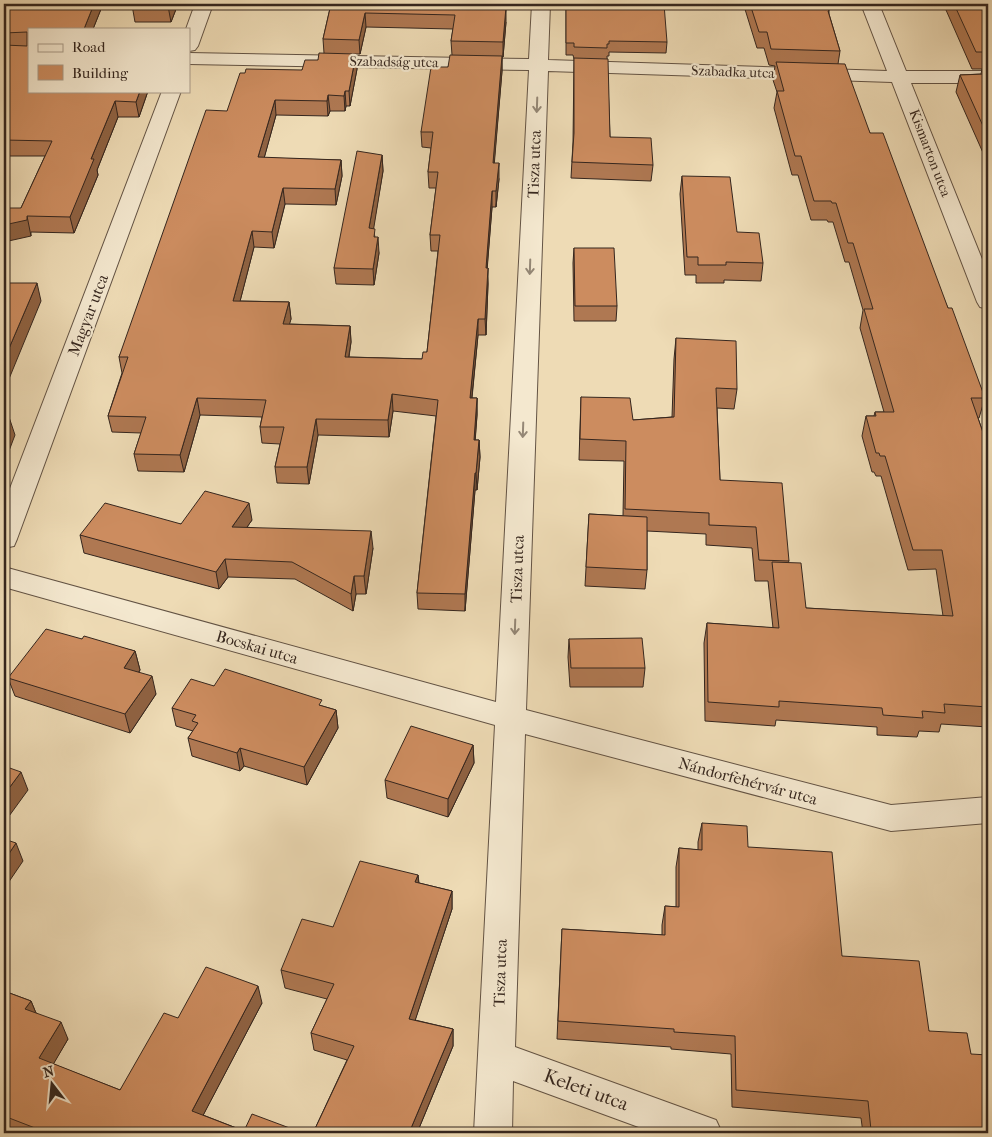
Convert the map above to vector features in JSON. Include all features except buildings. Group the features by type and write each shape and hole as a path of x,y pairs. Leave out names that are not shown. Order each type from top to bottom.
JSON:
{"street":[{"path":"190,43 204,4"},
{"name":"Tisza utca","path":"493,1133 541,4"},
{"name":"Kismarton utca","path":"870,4 988,302"},
{"name":"Szabadság utca","path":"190,58 538,65"},
{"name":"Szabadka utca","path":"538,65 900,78 988,77"},
{"name":"Magyar utca","path":"4,539 172,92"},
{"name":"Bocskai utca","path":"4,577 511,718"},
{"name":"Nándorfehérvár utca","path":"511,718 891,818 988,810"},
{"name":"Keleti utca","path":"496,1057 703,1133"}]}
